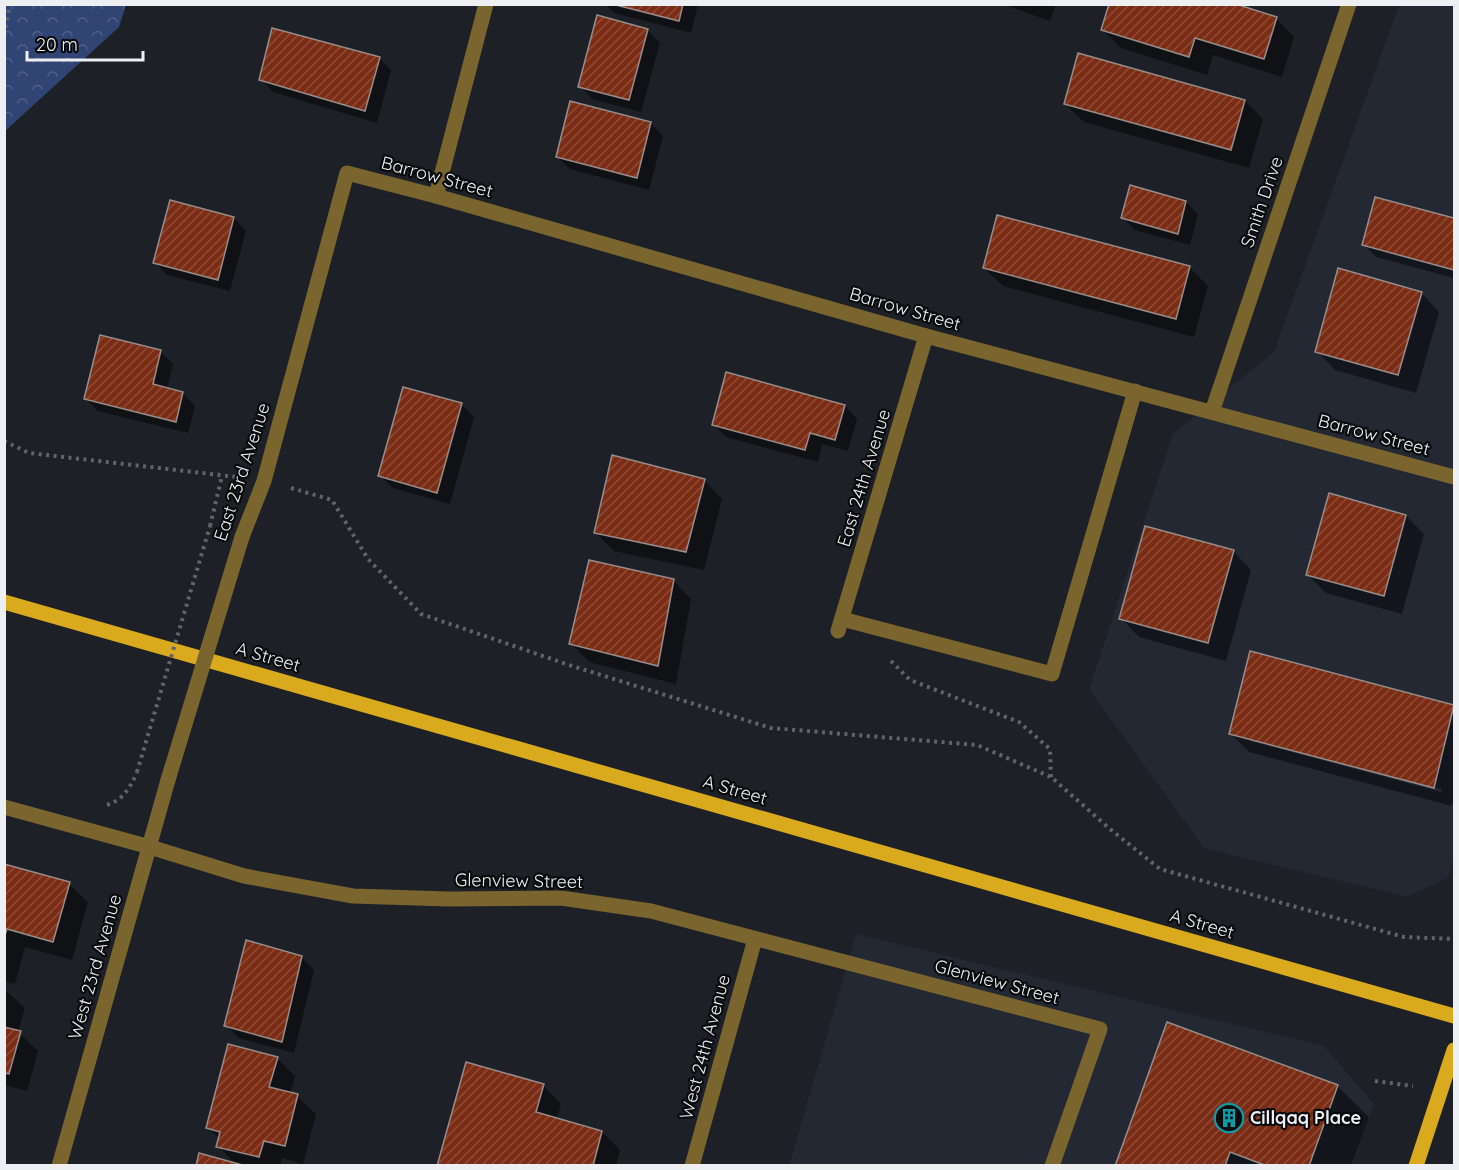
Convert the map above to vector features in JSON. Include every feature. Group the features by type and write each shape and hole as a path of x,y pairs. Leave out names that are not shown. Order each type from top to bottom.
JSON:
{"main road":[{"name":"A Street","path":"4,602 1455,1016"},
{"path":"1416,1166 1455,1050"}],"street":[{"path":"436,195 486,4"},
{"name":"Smith Drive","path":"1212,412 1349,4"},
{"name":"Barrow Street","path":"346,173 436,195 927,336 1455,477"},
{"name":"East 23rd Avenue","path":"168,780 242,537 264,481 346,173"},
{"name":"East 24th Avenue","path":"927,336 840,625 1052,674 1135,391"},
{"name":"West 23rd Avenue","path":"59,1166 168,780"},
{"name":"Glenview Street","path":"4,807 150,847 244,876 353,896 448,899 561,898 651,911 1100,1029 1052,1166"},
{"name":"West 24th Avenue","path":"692,1166 755,939"}],"path":[{"path":"4,35 10,4"},
{"path":"4,441 29,453 264,481 332,500 368,559 421,614 569,665 771,728 977,745 1051,777 1160,869 1404,937 1455,939"},
{"path":"101,807 118,802 129,789 137,772 210,525 222,476"},
{"path":"886,657 910,680 1019,722 1050,749 1051,777"}],"shaded area":[{"path":"1399,5 1454,5 1454,858 1448,878 1407,897 1204,848 1089,689 1173,434 1274,352"},
{"path":"856,934 1324,1046 1374,1104 1352,1165 789,1166"}],"green space":[{"path":"5,4 126,5 119,27 5,131"}],"building":[{"path":"612,4 683,4 679,21"},
{"path":"1109,4 1236,4 1277,17 1264,59 1195,38 1189,57 1101,30"},
{"path":"597,15 648,29 629,100 578,87"},
{"path":"272,28 380,57 365,111 259,80"},
{"path":"1078,53 1245,100 1231,150 1064,104"},
{"path":"570,101 651,122 637,178 556,157"},
{"path":"1130,185 1186,201 1178,234 1121,218"},
{"path":"1375,197 1454,218 1454,270 1362,245"},
{"path":"170,200 234,217 218,280 153,263"},
{"path":"997,215 1190,266 1176,319 983,268"},
{"path":"1338,268 1422,292 1398,375 1315,352"},
{"path":"100,335 161,350 153,384 183,392 176,422 84,399"},
{"path":"726,372 845,405 835,440 810,433 805,450 712,425"},
{"path":"403,387 462,403 437,493 378,476"},
{"path":"612,455 705,479 686,552 594,533"},
{"path":"1329,493 1406,515 1384,596 1306,575"},
{"path":"1145,526 1234,550 1208,643 1119,619"},
{"path":"589,560 674,579 658,666 569,644"},
{"path":"1250,651 1454,705 1434,788 1229,734"},
{"path":"4,864 70,882 53,942 7,929 4,938"},
{"path":"246,940 302,956 282,1042 224,1026"},
{"name":"Cillqaq Place","path":"1167,1022 1338,1085 1309,1166 1267,1166 1230,1152 1225,1166 1115,1166"},
{"path":"4,1027 21,1031 9,1074 4,1073"},
{"path":"228,1044 278,1057 269,1087 298,1094 285,1146 264,1141 259,1157 216,1147 220,1132 206,1128"},
{"path":"466,1062 544,1084 536,1112 602,1131 593,1166 437,1166"},
{"path":"199,1153 246,1166 196,1166"}],"place":[{"name":"Cillqaq Place","path":"1229,1118"}]}
